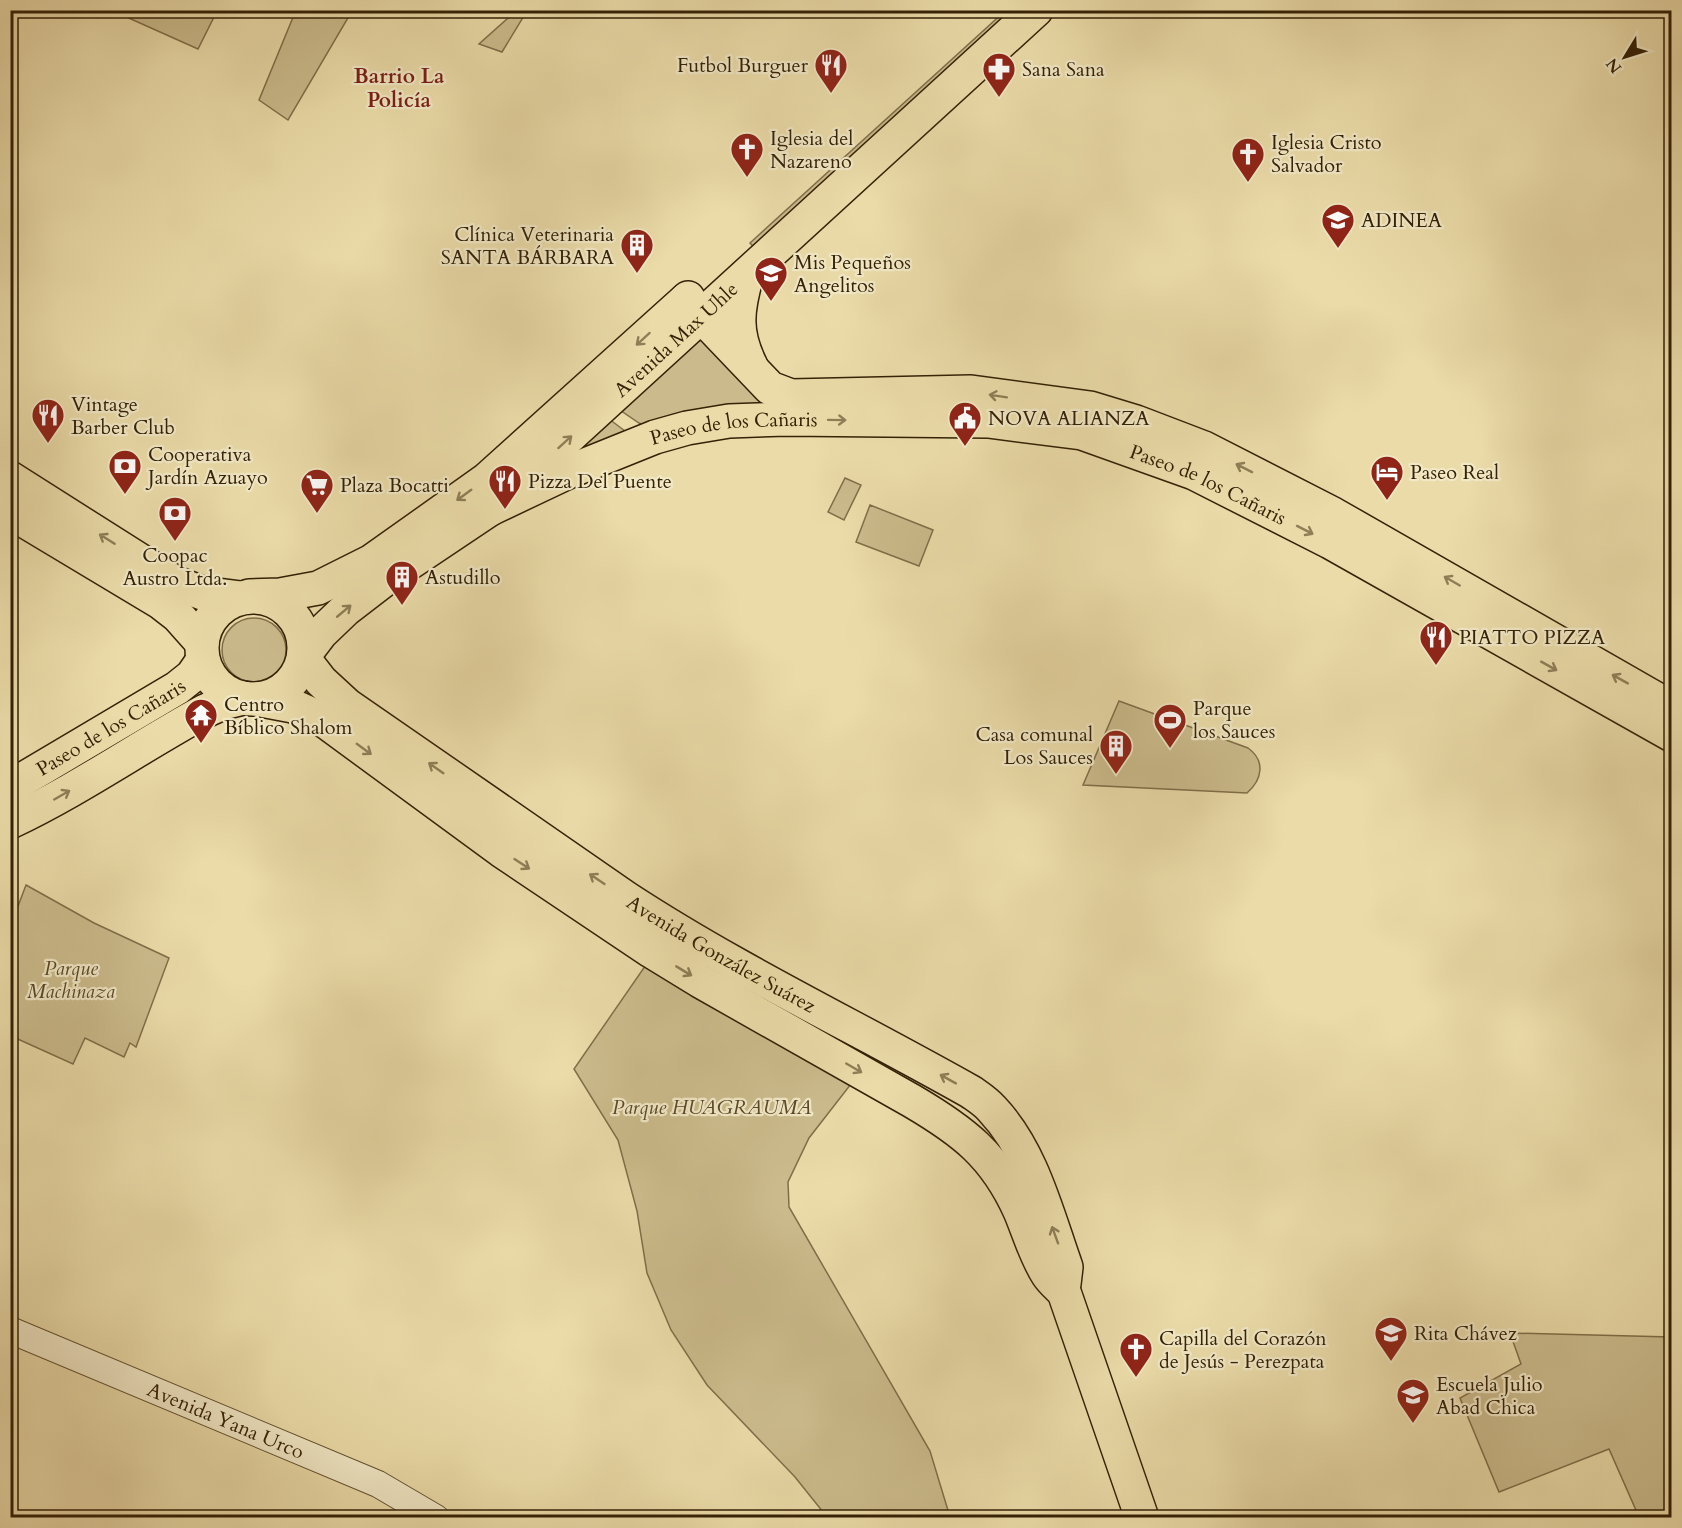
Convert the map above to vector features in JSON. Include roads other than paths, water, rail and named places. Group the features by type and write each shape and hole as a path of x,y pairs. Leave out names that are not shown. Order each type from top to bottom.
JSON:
{"main road":[{"name":"Avenida Max Uhle","path":"304,657 321,633 345,610 384,580 490,509 597,396 694,309 1005,10"},
{"name":"Avenida Max Uhle","path":"694,309 747,275 1036,10"},
{"path":"747,275 741,295 739,325 741,346 756,375"},
{"name":"Paseo de los Cañaris","path":"694,309 770,388 791,396 971,392 1090,408 1136,422 1204,448 1333,514 1671,708"},
{"name":"Avenida Max Uhle","path":"245,597 318,588 363,567 486,480 597,396"},
{"path":"597,396 622,420 655,436"},
{"name":"Paseo de los Cañaris","path":"490,509 568,472 655,436 729,421 786,418 988,421 1082,433 1194,474 1330,542 1671,735"},
{"path":"10,478 174,582 202,593 245,597 272,600 290,612 299,625 304,641 304,657 300,669 289,686 278,693 249,699 228,693 216,683 207,670 203,651 206,627 213,616 223,606 245,597"},
{"path":"10,512 160,602 178,616 203,651"},
{"name":"Paseo de los Cañaris","path":"10,787 177,688 192,676 203,651"},
{"name":"Avenida González Suárez","path":"304,657 321,681 347,705 595,878 669,926 774,987 961,1086 992,1108 1025,1157 1039,1192 1066,1267 1064,1292 1142,1518"},
{"name":"Paseo de los Cañaris","path":"10,822 91,779 205,711 223,703 249,699"},
{"name":"Avenida González Suárez","path":"249,699 293,706 322,719 502,850 651,951 912,1101 961,1132 987,1156 1004,1179 1043,1266 1064,1292"}],"street":[{"name":"Avenida Yana Urco","path":"10,1330 378,1485 436,1518"}],"place":[{"name":"Futbol Burguer","path":"831,94"},
{"name":"Sana Sana","path":"999,98"},
{"name":"Iglesia del Nazareno","path":"747,178"},
{"name":"Iglesia Cristo Salvador","path":"1248,183"},
{"name":"ADINEA","path":"1338,249"},
{"name":"Clínica Veterinaria SANTA BÁRBARA","path":"637,274"},
{"name":"Mis Pequeños Angelitos","path":"771,302"},
{"name":"Vintage Barber Club","path":"48,444"},
{"name":"NOVA ALIANZA","path":"965,447"},
{"name":"Cooperativa Jardín Azuayo","path":"125,495"},
{"name":"Paseo Real","path":"1387,501"},
{"name":"Pizza Del Puente","path":"505,510"},
{"name":"Plaza Bocatti","path":"317,514"},
{"name":"Coopac Austro Ltda.","path":"175,542"},
{"name":"Astudillo","path":"402,606"},
{"name":"PIATTO PIZZA","path":"1436,666"},
{"name":"Centro Bíblico Shalom","path":"201,744"},
{"name":"Parque los Sauces","path":"1170,749"},
{"name":"Casa comunal Los Sauces","path":"1116,775"},
{"name":"Rita Chávez","path":"1391,1362"},
{"name":"Capilla del Corazón de Jesús - Perezpata","path":"1136,1378"},
{"name":"Escuela Julio Abad Chica","path":"1413,1424"}],"district":[{"name":"Barrio La Policía","path":"399,88"}],"park label":[{"name":"Parque Machinaza","path":"71,980"},
{"name":"Parque HUAGRAUMA","path":"712,1107"}]}
